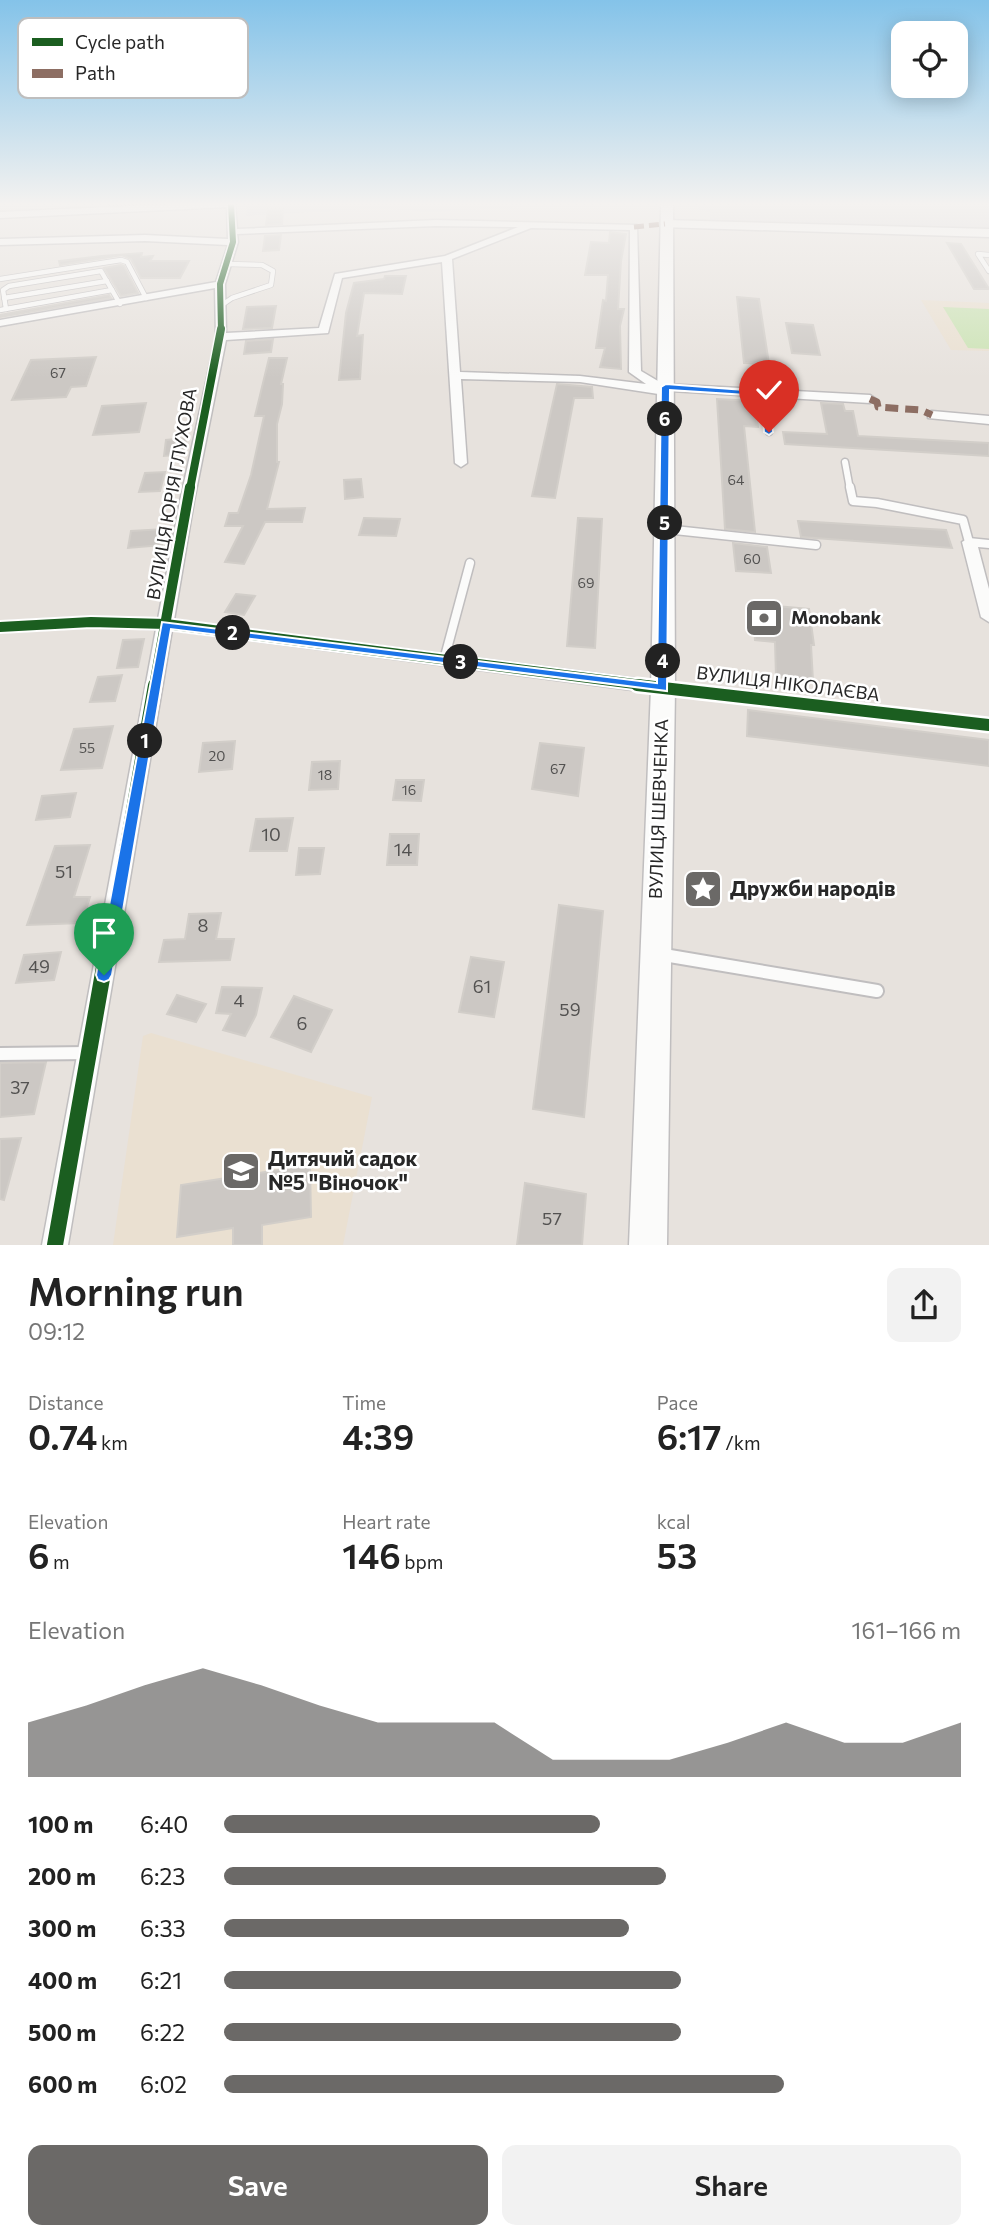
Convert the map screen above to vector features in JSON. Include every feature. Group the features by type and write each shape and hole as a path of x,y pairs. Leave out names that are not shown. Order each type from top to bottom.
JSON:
{"main road":[{"name":"ВУЛИЦЯ ШЕВЧЕНКА","path":"648,1245 663,688 666,262"}],"street":[{"path":"220,337 324,331 338,276 422,262"},
{"path":"447,262 461,463"},
{"path":"634,262 635,372 665,389"},
{"name":"ВУЛИЦЯ ЮРІЯ ГЛУХОВА","path":"55,1245 220,337 220,284 228,264"},
{"path":"0,323 120,304 220,284"},
{"path":"456,375 580,379 665,389 870,399"},
{"path":"932,415 989,420"},
{"path":"988,608 969,542 989,544"},
{"name":"ВУЛИЦЯ НІКОЛАЄВА","path":"0,627 91,622 166,624 663,688 989,725"}],"lane":[{"path":"0,279 106,262"},
{"path":"127,262 146,298"},
{"path":"219,307 232,298 271,285 273,271 262,265 228,264"},
{"path":"112,290 3,309 3,290 9,286 101,271 107,281 120,304"},
{"path":"4,298 107,281"},
{"path":"766,393 769,432"},
{"path":"845,462 853,501 877,503 963,520 969,542"},
{"path":"665,529 816,545"},
{"path":"444,660 470,563"},
{"path":"654,953 877,991"},
{"path":"0,1054 90,1053"}],"shaded area":[{"path":"921,300 989,303 989,351 951,350"},
{"name":"Дитячий садок №5 \"Віночок\"","path":"151,1033 372,1097 343,1245 113,1245 143,1036"}],"green space":[{"path":"943,307 989,309 989,349 968,348"}],"building":[{"path":"133,262 188,262 180,278 141,278"},
{"path":"587,262 621,262 618,309 624,309 620,326 621,369 600,367 605,348 596,348 603,300 606,301 608,275 585,275"},
{"path":"958,262 972,262 989,289 974,289"},
{"path":"121,265 138,293 121,296 104,268"},
{"path":"385,276 406,276 402,294 364,293 357,336 363,335 360,379 339,380 346,313 354,283 384,279"},
{"path":"109,295 111,298 0,317 0,315"},
{"path":"737,297 759,299 769,364 744,363"},
{"path":"276,306 272,328 243,329 247,307"},
{"path":"786,323 813,325 820,355 792,353"},
{"path":"273,339 271,352 244,354 246,341"},
{"path":"96,357 86,386 71,387 66,397 12,400 31,360"},
{"path":"269,358 287,358 277,424 279,462 267,509 305,508 302,522 265,522 244,564 225,562 243,526 225,526 229,513 238,513 251,475 264,416 255,416"},
{"path":"557,384 592,387 593,398 574,398 555,498 532,496"},
{"path":"717,399 754,401 758,427 744,426 755,532 725,529"},
{"path":"146,403 139,432 93,435 102,406"},
{"path":"821,403 843,404 845,411 853,411 858,436 989,443 989,456 785,444 783,432 827,434"},
{"path":"186,438 185,454 164,456 166,440"},
{"path":"165,472 160,491 139,492 145,473"},
{"path":"361,479 363,497 345,499 344,480"},
{"path":"364,518 400,519 396,536 359,535"},
{"path":"578,518 602,519 595,648 567,646"},
{"path":"798,521 946,530 952,548 801,537"},
{"path":"165,529 162,545 128,548 131,531"},
{"path":"733,543 767,547 771,573 736,571"},
{"path":"236,594 255,596 244,615 225,612"},
{"path":"752,604 809,609 814,645 811,645 813,681 776,676 775,642 755,640"},
{"path":"144,639 138,667 117,668 123,640"},
{"path":"122,675 115,701 90,702 98,677"},
{"path":"748,710 989,740 989,766 747,736"},
{"path":"113,726 102,768 61,770 74,729"},
{"path":"235,741 232,769 199,772 203,743"},
{"path":"540,743 584,748 578,796 532,789"},
{"path":"340,761 338,789 309,790 312,762"},
{"path":"396,780 424,780 421,801 393,800"},
{"path":"76,793 70,817 36,820 42,796"},
{"path":"293,818 287,851 250,851 256,819"},
{"path":"390,834 419,834 417,865 387,865"},
{"path":"90,845 74,897 90,897 82,923 27,925 55,846"},
{"path":"299,848 324,848 320,874 296,875"},
{"path":"559,905 603,911 584,1117 533,1109"},
{"path":"221,913 216,939 234,939 230,960 159,962 164,940 185,939 189,914"},
{"path":"61,952 54,980 16,983 24,955"},
{"path":"471,957 504,962 494,1017 459,1012"},
{"path":"222,987 262,988 256,1015 245,1036 223,1030 231,1014 216,1013"},
{"path":"177,995 206,1004 196,1022 167,1014"},
{"path":"294,996 332,1010 311,1052 271,1037"},
{"path":"46,1062 34,1114 0,1117 0,1063"},
{"path":"21,1138 4,1200 0,1199 0,1139"},
{"path":"310,1165 311,1217 262,1225 262,1245 233,1245 233,1228 177,1237 181,1185"},
{"path":"525,1183 586,1194 582,1245 517,1245"}],"marked path":[{"path":"870,399 877,402 878,407 921,410 932,415"}],"cycle path":[{"path":"55,1245 187,501 221,337 220,284 227,262"},
{"path":"0,627 91,622 166,624 663,688 989,725"}],"place":[{"name":"Monobank","path":"764,618"},
{"name":"Дружби народів","path":"703,889"},
{"name":"Дитячий садок №5 \"Віночок\"","path":"241,1171"}],"route":[{"path":"104,975 166,624 663,688 666,387 766,393 769,432"}]}
